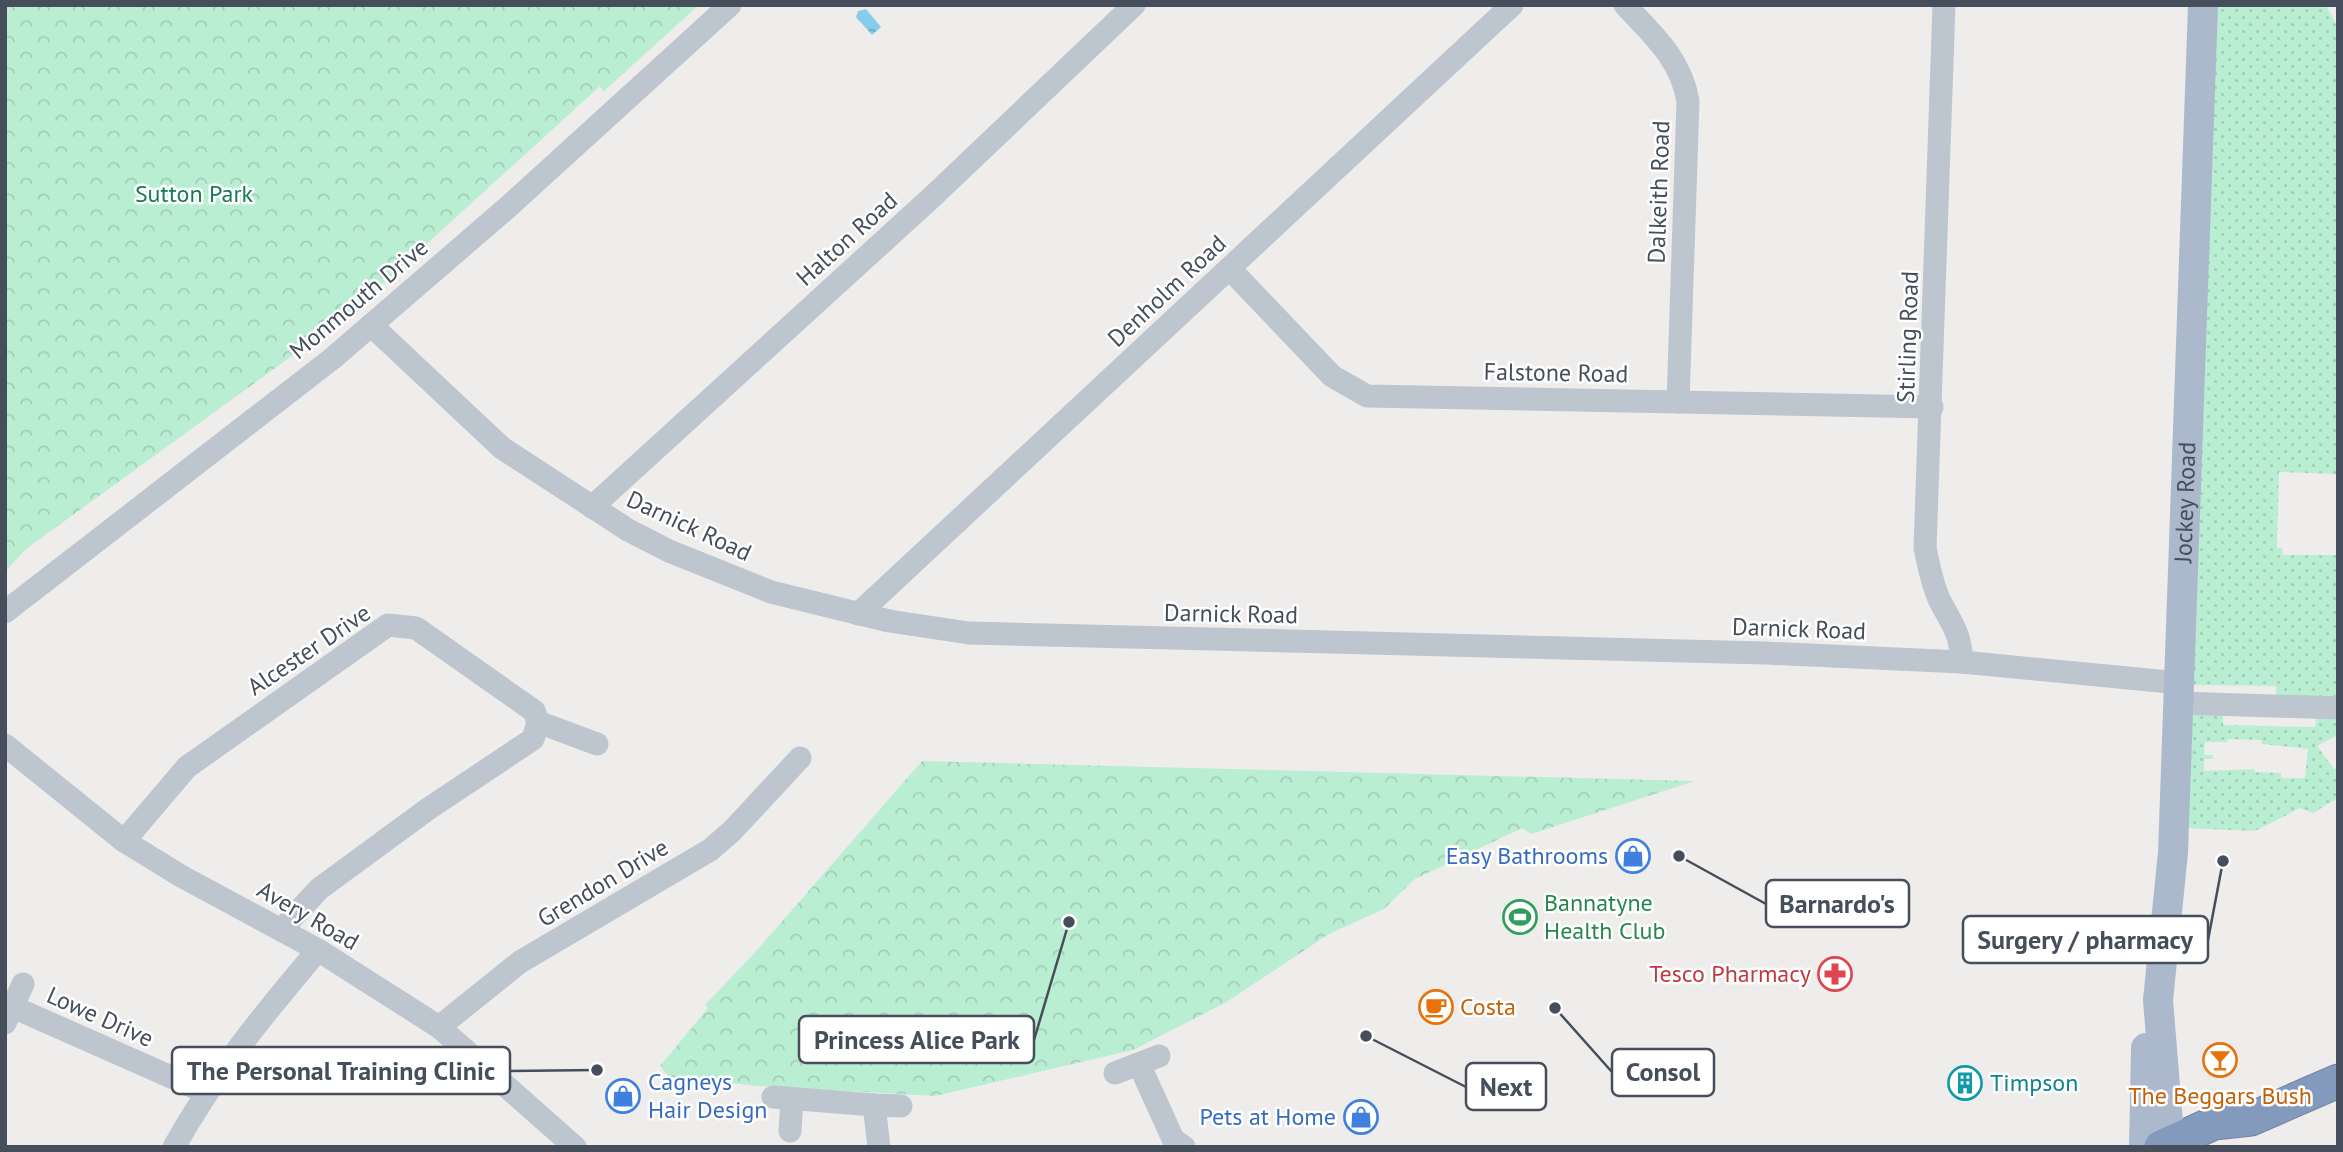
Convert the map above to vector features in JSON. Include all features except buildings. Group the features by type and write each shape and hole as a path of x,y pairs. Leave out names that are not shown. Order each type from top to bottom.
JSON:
{"highway":[{"path":"2220,1147 2251,1119 2338,1080"},
{"path":"2161,1146 2214,1123 2251,1119"}],"main road":[{"name":"Jockey Road","path":"2161,1146 2158,1000 2173,853 2203,5"}],"street":[{"name":"Monmouth Drive","path":"5,612 371,325 641,88 730,5"},
{"name":"Halton Road","path":"592,507 921,207 1134,5"},
{"name":"Denholm Road","path":"858,614 1512,5"},
{"name":"Dalkeith Road","path":"1625,5 1671,54 1688,101 1678,402"},
{"name":"Stirling Road","path":"1944,5 1925,548 1930,575 1940,601 1961,639 1962,662"},
{"name":"Falstone Road","path":"1230,269 1332,376 1367,396 1932,407"},
{"name":"Darnick Road","path":"371,325 502,448 592,507 669,551 743,582 806,602 858,614 970,633 1765,653 1962,662 2179,693 2338,708"},
{"name":"Alcester Drive","path":"124,841 187,767 387,625 416,628 534,711 538,722 597,744"},
{"path":"281,930 319,889 428,809 533,739 538,722"},
{"name":"Avery Road","path":"5,745 124,841 318,950 439,1027 575,1147"},
{"name":"Grendon Drive","path":"439,1027 520,962 710,850 732,831 786,764"},
{"path":"174,1147 205,1092 236,1047 318,950"},
{"name":"Lowe Drive","path":"23,984 9,1015 205,1092"},
{"path":"1115,1073 1149,1060 1173,1139 1184,1147"},
{"path":"790,1131 783,1099 901,1106"},
{"path":"874,1105 879,1147"}],"green space":[{"name":"Sutton Park","path":"5,5 689,5 351,313 26,549 5,572"},
{"path":"644,5 699,5 603,92 594,74"},
{"path":"2215,5 2326,5 2338,28 2338,474 2279,472 2277,548 2282,548 2283,555 2338,555 2338,696 2332,698 2276,699 2276,686 2194,685 2191,681"},
{"path":"2188,713 2223,713 2223,725 2315,727 2316,718 2338,716 2338,735 2317,746 2334,769 2338,767 2338,798 2313,813 2300,808 2255,831 2186,828","holes":["2228,739 2261,740 2262,744 2308,749 2305,778 2281,778 2281,773 2255,772 2254,769 2204,771 2204,759 2213,759 2213,755 2204,755 2205,742 2227,742"]},
{"path":"922,761 1695,781 1531,834 1522,828 1415,879 1384,909 1329,934 1225,1003 1133,1050 935,1096 759,1086 669,1077 660,1066 708,1008 705,1005 758,949"}],"water":[{"path":"866,9 881,27 872,35 856,17 858,11"}],"place":[{"name":"Easy Bathrooms","path":"1633,856"},
{"name":"Barnardo's","path":"1679,856"},
{"name":"Surgery / pharmacy","path":"2223,861"},
{"name":"Bannatyne Health Club","path":"1520,917"},
{"name":"Princess Alice Park","path":"1069,922"},
{"name":"Tesco Pharmacy","path":"1835,974"},
{"name":"Costa","path":"1436,1007"},
{"name":"Consol","path":"1555,1008"},
{"name":"Next","path":"1366,1036"},
{"name":"The Beggars Bush","path":"2220,1060"},
{"name":"The Personal Training Clinic","path":"597,1070"},
{"name":"Timpson","path":"1965,1083"},
{"name":"Cagneys Hair Design","path":"623,1096"},
{"name":"Pets at Home","path":"1361,1117"}]}
